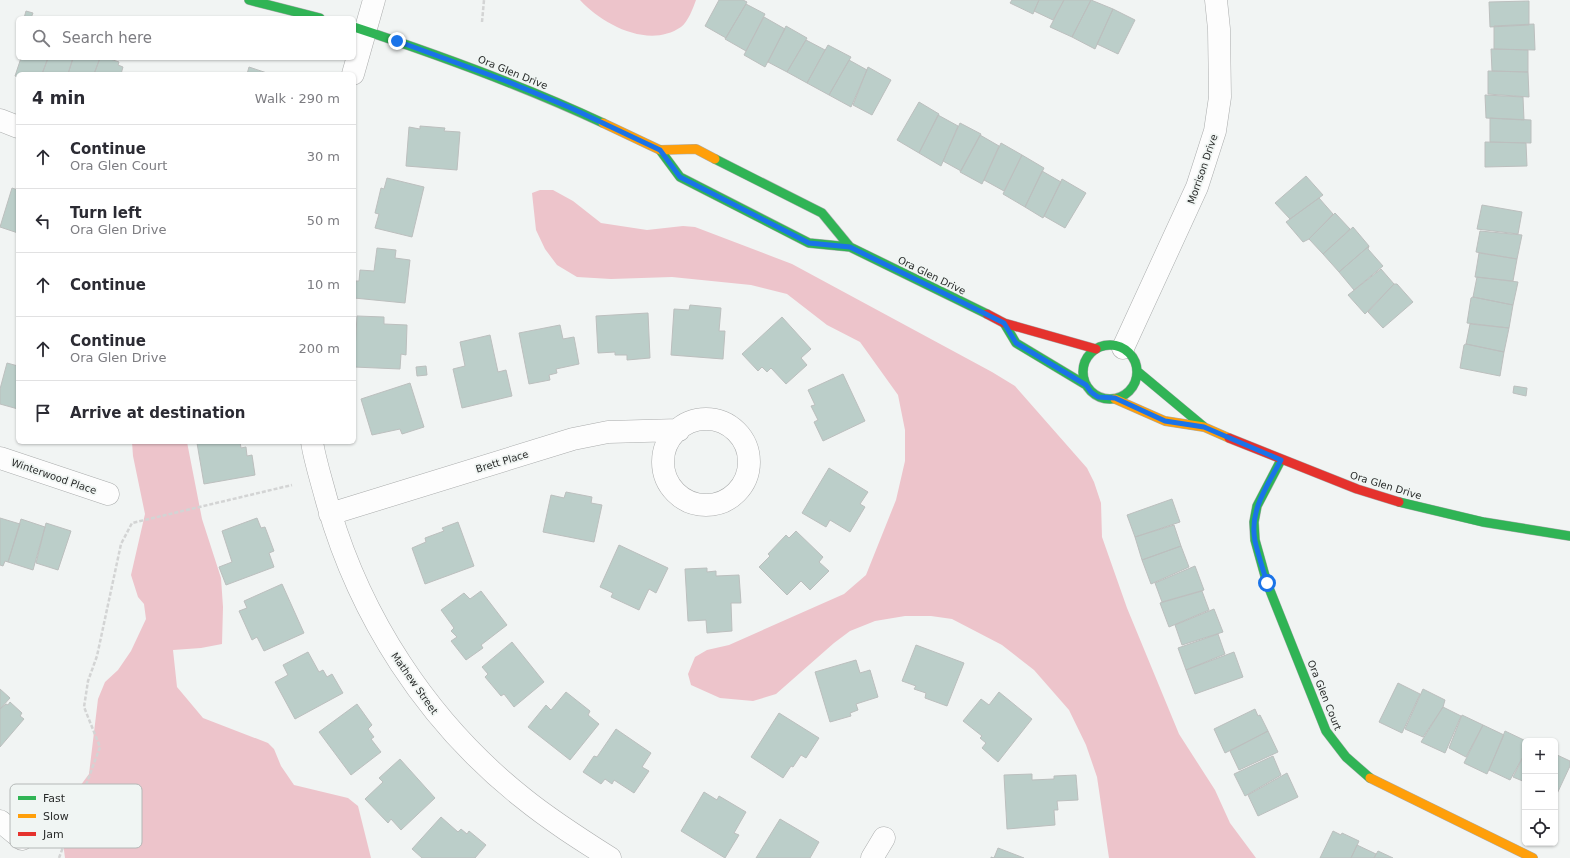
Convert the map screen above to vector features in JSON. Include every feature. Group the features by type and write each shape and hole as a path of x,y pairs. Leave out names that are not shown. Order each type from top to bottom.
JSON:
{"street":[{"path":"249,0 312,16"},
{"path":"356,54 360,28 374,0"},
{"name":"Morrison Drive","path":"1123,348 1197,187 1215,132 1220,97 1219,28 1216,0"},
{"name":"Ora Glen Drive","path":"360,28 506,81 571,108 660,150 696,149 822,213 850,247"},
{"path":"353,72 355,60"},
{"path":"0,120 16,126"},
{"name":"Ora Glen Drive","path":"660,150 680,177 809,243 850,247 1004,323 1096,348"},
{"path":"1004,323 1016,343 1086,385"},
{"path":"1105,345 1114,345 1123,348 1130,354 1135,362 1137,371 1136,378 1129,392 1115,398 1098,397 1091,392 1083,377 1085,360 1096,348 1105,345"},
{"name":"Ora Glen Drive","path":"1137,371 1204,427"},
{"name":"Ora Glen Drive","path":"1115,398 1165,421 1204,427 1281,460 1357,489 1414,506 1483,522 1570,536"},
{"name":"Brett Place","path":"330,514 572,439 608,432 678,430"},
{"name":"Mathew Street","path":"312,444 330,514 348,567 376,622 404,670 444,723 476,757 522,798 570,833 610,858"},
{"name":"Winterwood Place","path":"0,458 108,494"},
{"name":"Ora Glen Court","path":"1281,460 1257,506 1254,522 1255,540 1267,583 1326,731 1338,750 1354,767 1371,779 1533,858"},
{"path":"0,821 10,830"},
{"path":"872,858 884,838"}],"path":[{"path":"482,22 484,0"},
{"path":"86,784 100,747 84,707 88,681 97,656 121,544 132,523 292,485"},
{"path":"59,858 63,848"}],"shaded area":[{"path":"580,0 696,0 684,25 668,33 655,36 641,35 614,25 601,18"},
{"path":"540,190 553,190 573,201 601,223 647,230 683,226 695,227 792,264 992,372 1015,386 1087,468 1094,482 1101,503 1102,537 1127,608 1179,734 1215,790 1230,823 1256,858 1109,858 1097,777 1086,745 1069,710 1034,670 1002,645 952,619 931,616 905,616 875,621 850,631 834,643 776,694 753,701 720,698 691,685 688,674 695,657 707,650 729,645 844,594 866,575 896,500 905,461 905,430 898,395 860,342 827,325 787,294 751,285 672,277 611,279 577,277 557,265 545,249 536,230 532,193"},
{"path":"132,444 187,444 202,519 221,578 223,607 222,644 201,648 173,650 177,687 203,718 268,743 274,749 281,766 294,785 348,798 358,806 371,858 65,858 64,848 142,848 142,784 82,784 89,774 98,699 105,682 118,670 131,651 146,619 144,604 138,597 131,575 145,514 133,456"}],"building":[{"path":"719,0 743,0 747,2 726,38 705,26"},
{"path":"1012,0 1039,0 1033,14 1010,3"},
{"path":"1039,0 1064,0 1053,20 1034,11"},
{"path":"1064,0 1091,0 1072,37 1050,27"},
{"path":"1091,0 1113,9 1095,49 1072,37"},
{"path":"1529,1 1529,25 1490,27 1489,2"},
{"path":"746,4 765,14 746,51 725,39"},
{"path":"1113,9 1135,20 1118,54 1097,44"},
{"path":"26,11 33,13 32,16 25,16"},
{"path":"764,17 785,29 765,67 744,55"},
{"path":"1534,24 1535,50 1494,49 1494,26"},
{"path":"786,26 807,38 787,72 768,62"},
{"path":"806,40 825,50 807,83 787,72"},
{"path":"828,45 851,57 829,95 807,83"},
{"path":"1491,49 1528,50 1528,72 1492,71"},
{"path":"20,60 47,60 43,72 16,72"},
{"path":"47,60 72,60 69,72 43,72"},
{"path":"72,60 99,60 95,72 69,72"},
{"path":"99,60 113,60 119,62 118,65 123,67 122,72 95,72"},
{"path":"849,60 867,70 851,107 829,95"},
{"path":"249,67 264,72 248,72"},
{"path":"868,67 891,80 872,115 853,105"},
{"path":"1488,71 1528,72 1529,97 1488,94"},
{"path":"1485,95 1523,97 1524,120 1486,118"},
{"path":"919,102 939,114 919,153 897,140"},
{"path":"938,115 958,126 941,166 919,153"},
{"path":"1490,118 1531,120 1531,143 1490,142"},
{"path":"960,123 981,134 961,171 943,161"},
{"path":"420,126 445,128 444,131 460,132 457,170 406,166 409,127 420,129"},
{"path":"980,135 999,146 982,184 960,172"},
{"path":"1485,142 1526,143 1527,166 1485,167"},
{"path":"1001,143 1022,155 1004,191 984,180"},
{"path":"1022,155 1044,168 1025,207 1003,194"},
{"path":"1042,171 1061,182 1043,218 1025,207"},
{"path":"1306,176 1323,195 1290,219 1275,203"},
{"path":"387,178 424,187 412,237 375,228 379,214 375,213 381,188 384,189"},
{"path":"1062,179 1086,193 1065,228 1044,216"},
{"path":"12,188 16,189 16,232 0,227"},
{"path":"1319,198 1333,214 1309,239 1303,242 1286,222"},
{"path":"1482,205 1522,212 1518,234 1477,229"},
{"path":"1335,213 1350,229 1323,254 1309,239"},
{"path":"1353,227 1369,246 1339,272 1323,254"},
{"path":"1480,231 1522,235 1517,259 1476,252"},
{"path":"1369,246 1368,249 1383,266 1354,290 1339,272"},
{"path":"377,248 396,250 395,258 410,260 405,303 356,298 356,281 359,281 360,270 374,271"},
{"path":"1479,253 1517,259 1513,281 1475,277"},
{"path":"1381,269 1394,284 1365,314 1348,295"},
{"path":"1477,277 1518,282 1513,305 1473,297"},
{"path":"1394,284 1397,284 1413,302 1383,328 1368,312"},
{"path":"1473,297 1513,305 1509,328 1467,323 1471,298"},
{"path":"690,305 721,308 719,331 725,331 723,359 671,355 674,309 689,310"},
{"path":"648,313 650,358 627,360 627,355 615,355 615,352 598,353 596,316"},
{"path":"357,316 384,317 384,324 407,325 406,355 401,354 400,369 356,367"},
{"path":"782,317 811,349 801,358 807,365 786,384 771,368 767,372 762,367 758,371 742,354"},
{"path":"1470,324 1509,328 1504,352 1466,344"},
{"path":"560,325 563,339 574,337 579,364 556,369 557,373 549,375 550,380 529,384 519,333"},
{"path":"490,335 498,372 506,370 512,396 462,408 453,369 465,366 460,342"},
{"path":"1466,344 1504,352 1500,376 1460,368 1464,345"},
{"path":"7,363 16,365 16,408 0,404 0,389"},
{"path":"426,366 427,375 417,376 416,367"},
{"path":"843,374 865,421 823,441 814,422 818,420 811,406 815,405 808,390"},
{"path":"410,383 424,427 402,434 400,429 372,435 361,399"},
{"path":"1514,386 1527,388 1526,396 1513,393"},
{"path":"197,444 240,444 241,448 246,447 247,456 252,455 255,475 204,484"},
{"path":"829,468 868,492 860,504 865,507 850,532 830,520 826,527 802,513"},
{"path":"566,492 592,497 591,503 602,505 594,542 543,532 551,495 564,498"},
{"path":"1172,499 1180,522 1135,537 1127,515"},
{"path":"0,518 20,524 8,562 5,561 3,566 0,565"},
{"path":"257,518 261,528 265,527 274,551 269,553 274,567 226,585 219,567 232,562 222,531"},
{"path":"21,519 45,527 33,570 8,562"},
{"path":"458,522 474,566 425,584 412,548 426,542 425,538 444,531 442,528"},
{"path":"46,523 71,531 58,570 36,563"},
{"path":"1174,525 1181,546 1142,560 1135,537"},
{"path":"796,531 823,557 819,562 829,571 810,590 801,581 787,595 759,567 770,556 768,554 786,535 789,538"},
{"path":"619,545 668,568 656,593 649,589 639,610 611,597 613,593 600,587"},
{"path":"1181,546 1189,567 1151,584 1142,560"},
{"path":"1195,566 1204,590 1162,602 1155,583"},
{"path":"707,568 707,572 716,571 716,576 739,575 741,603 731,603 732,631 707,633 706,620 688,621 685,569"},
{"path":"282,584 304,633 264,651 257,637 252,640 239,611 247,608 244,601"},
{"path":"481,591 507,625 481,645 483,648 466,660 451,641 457,637 451,631 454,628 441,610 464,593 470,599"},
{"path":"1202,591 1209,610 1169,627 1160,603"},
{"path":"1214,609 1223,632 1182,645 1175,625"},
{"path":"1218,634 1225,654 1186,670 1178,648"},
{"path":"512,642 544,682 514,707 504,694 501,696 485,677 488,674 482,667"},
{"path":"916,645 964,663 947,706 925,698 926,693 914,689 916,686 902,681"},
{"path":"308,652 319,672 323,670 327,677 332,674 343,693 295,719 275,682 288,675 283,665"},
{"path":"1234,652 1243,677 1195,694 1186,670"},
{"path":"856,660 860,673 870,670 878,697 856,704 858,710 850,713 851,716 830,722 815,672"},
{"path":"1398,683 1420,694 1402,733 1379,722"},
{"path":"0,689 10,698 0,709"},
{"path":"1423,689 1445,700 1443,707 1423,737 1405,729"},
{"path":"566,692 590,711 588,715 599,724 570,760 528,727 546,705 551,710"},
{"path":"999,692 1032,719 998,762 982,748 986,743 980,738 982,736 963,721 981,699 989,705"},
{"path":"10,702 22,713 20,716 24,719 0,747 0,709 6,704 8,705"},
{"path":"357,704 372,725 368,729 374,737 371,739 381,752 351,775 319,732"},
{"path":"1443,707 1461,716 1445,753 1421,742"},
{"path":"1255,709 1258,716 1260,715 1268,731 1225,753 1214,729"},
{"path":"779,713 819,738 806,758 801,755 783,778 751,757"},
{"path":"1462,715 1483,725 1466,757 1449,748"},
{"path":"1483,725 1504,735 1487,774 1464,763"},
{"path":"616,729 651,753 642,767 649,771 634,793 614,780 612,784 605,779 601,784 583,772 594,756 597,757"},
{"path":"1268,731 1278,752 1239,770 1230,751"},
{"path":"1505,731 1522,739 1522,758 1510,780 1489,770"},
{"path":"1558,755 1570,761 1570,766 1558,792"},
{"path":"1273,756 1281,775 1245,796 1234,774"},
{"path":"400,759 435,798 401,830 391,819 388,823 365,799 383,782 379,778"},
{"path":"1522,759 1522,781 1513,777"},
{"path":"1287,773 1298,797 1258,816 1248,795"},
{"path":"1032,774 1032,780 1054,779 1054,776 1076,775 1078,800 1057,801 1058,810 1054,810 1055,825 1007,829 1004,775"},
{"path":"704,792 717,800 719,796 746,812 734,833 739,835 725,858 681,831"},
{"path":"441,817 458,832 461,829 467,834 469,831 486,845 475,858 422,858 412,849"},
{"path":"780,819 819,842 810,858 756,858"},
{"path":"1333,831 1341,835 1342,833 1359,841 1351,858 1320,858"},
{"path":"1357,845 1376,854 1374,858 1351,858"},
{"path":"998,848 1024,858 994,858"},
{"path":"1378,851 1393,858 1374,858"}],"traffic: fast":[{"path":"249,0 312,16"},
{"path":"356,28 480,71 573,109 603,123"},
{"path":"660,150 680,177 809,243 850,247 987,314"},
{"path":"715,159 822,213 850,247"},
{"path":"1004,323 1016,343 1086,385"},
{"path":"1105,345 1115,345 1125,349 1133,357 1137,367 1137,372 1137,377 1133,387 1125,395 1115,399 1105,399 1095,395 1087,387 1083,377 1083,367 1087,357 1095,349 1105,345"},
{"path":"1137,371 1203,426"},
{"path":"1281,460 1257,506 1254,522 1255,540 1267,583 1326,731 1346,757 1370,778"},
{"path":"1399,502 1483,522 1570,536"}],"traffic: slow":[{"path":"603,123 660,150 696,149 715,159"},
{"path":"1115,399 1165,421 1204,427 1229,438"},
{"path":"1370,778 1533,858"}],"traffic: jam":[{"path":"987,314 1004,323 1096,349"},
{"path":"1229,438 1357,489 1399,502"}],"route":[{"path":"397,41 448,58 571,108 660,150 680,177 809,243 850,247 1004,323 1016,343 1086,385 1091,392 1098,397 1106,399 1115,398 1165,421 1204,427 1281,460 1257,506 1254,522 1255,540 1267,583"}]}
